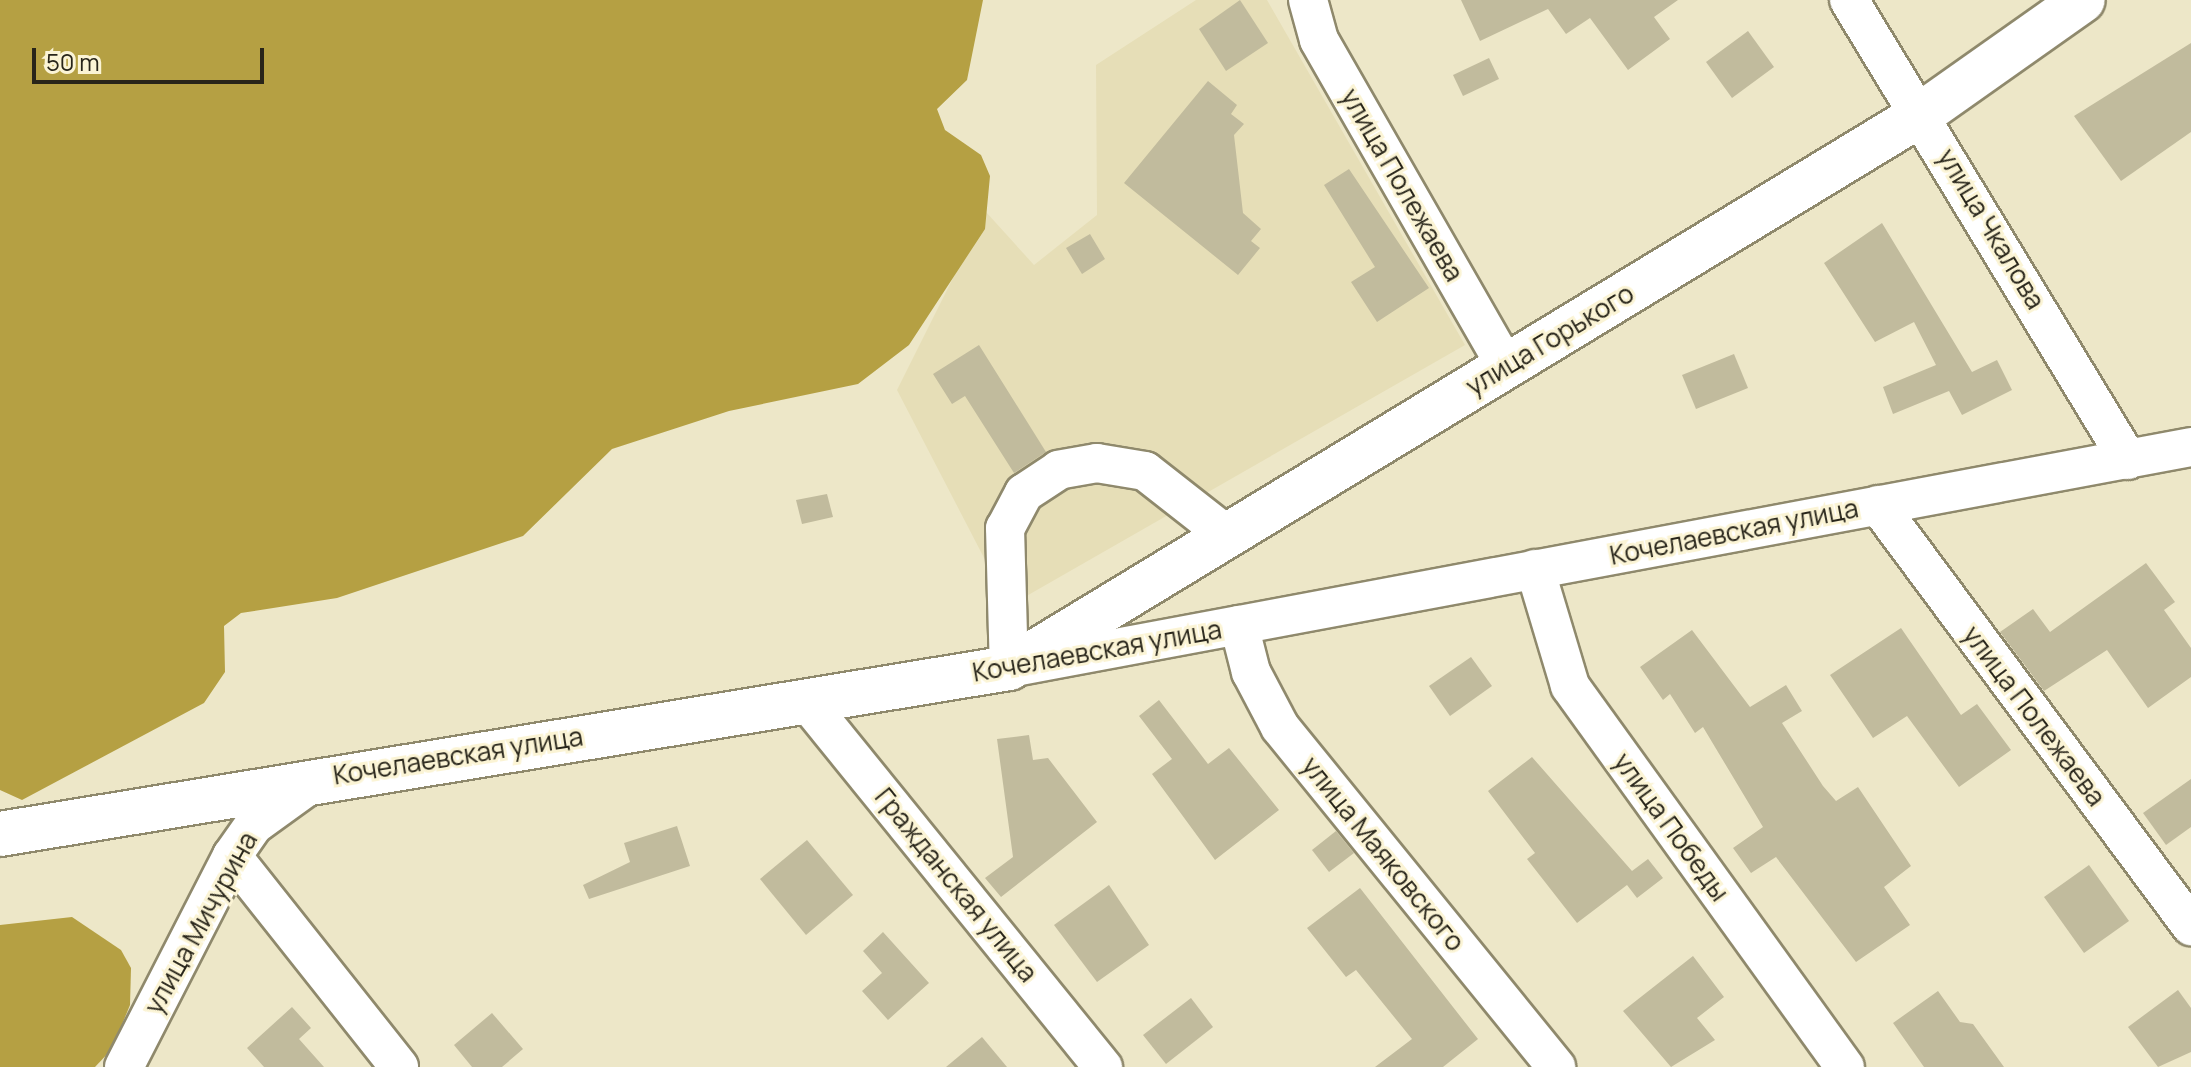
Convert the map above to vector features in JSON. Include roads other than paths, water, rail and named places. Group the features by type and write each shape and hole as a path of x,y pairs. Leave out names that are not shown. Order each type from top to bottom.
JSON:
{"main road":[{"name":"улица Горького","path":"1009,668 1920,115 2083,0"},
{"name":"Кочелаевская улица","path":"0,834 338,774 808,703 1009,668"}],"street":[{"name":"улица Полежаева","path":"1308,0 1319,40 1506,367"},
{"name":"улица Чкалова","path":"1849,0 2128,460"},
{"name":"Кочелаевская улица","path":"1009,668 1878,505 2128,460 2186,456"},
{"path":"1009,668 1005,528 1024,493 1059,470 1097,463 1145,471 1228,536"},
{"name":"улица Полежаева","path":"1878,505 2191,926"},
{"name":"улица Победы","path":"1535,569 1570,686 1845,1067"},
{"name":"улица Маяковского","path":"1239,625 1251,672 1280,727 1556,1067"},
{"name":"Гражданская улица","path":"808,703 1103,1067"},
{"name":"улица Мичурина","path":"124,1067 232,856 254,825 291,792 338,774"},
{"path":"232,856 399,1067"}]}
